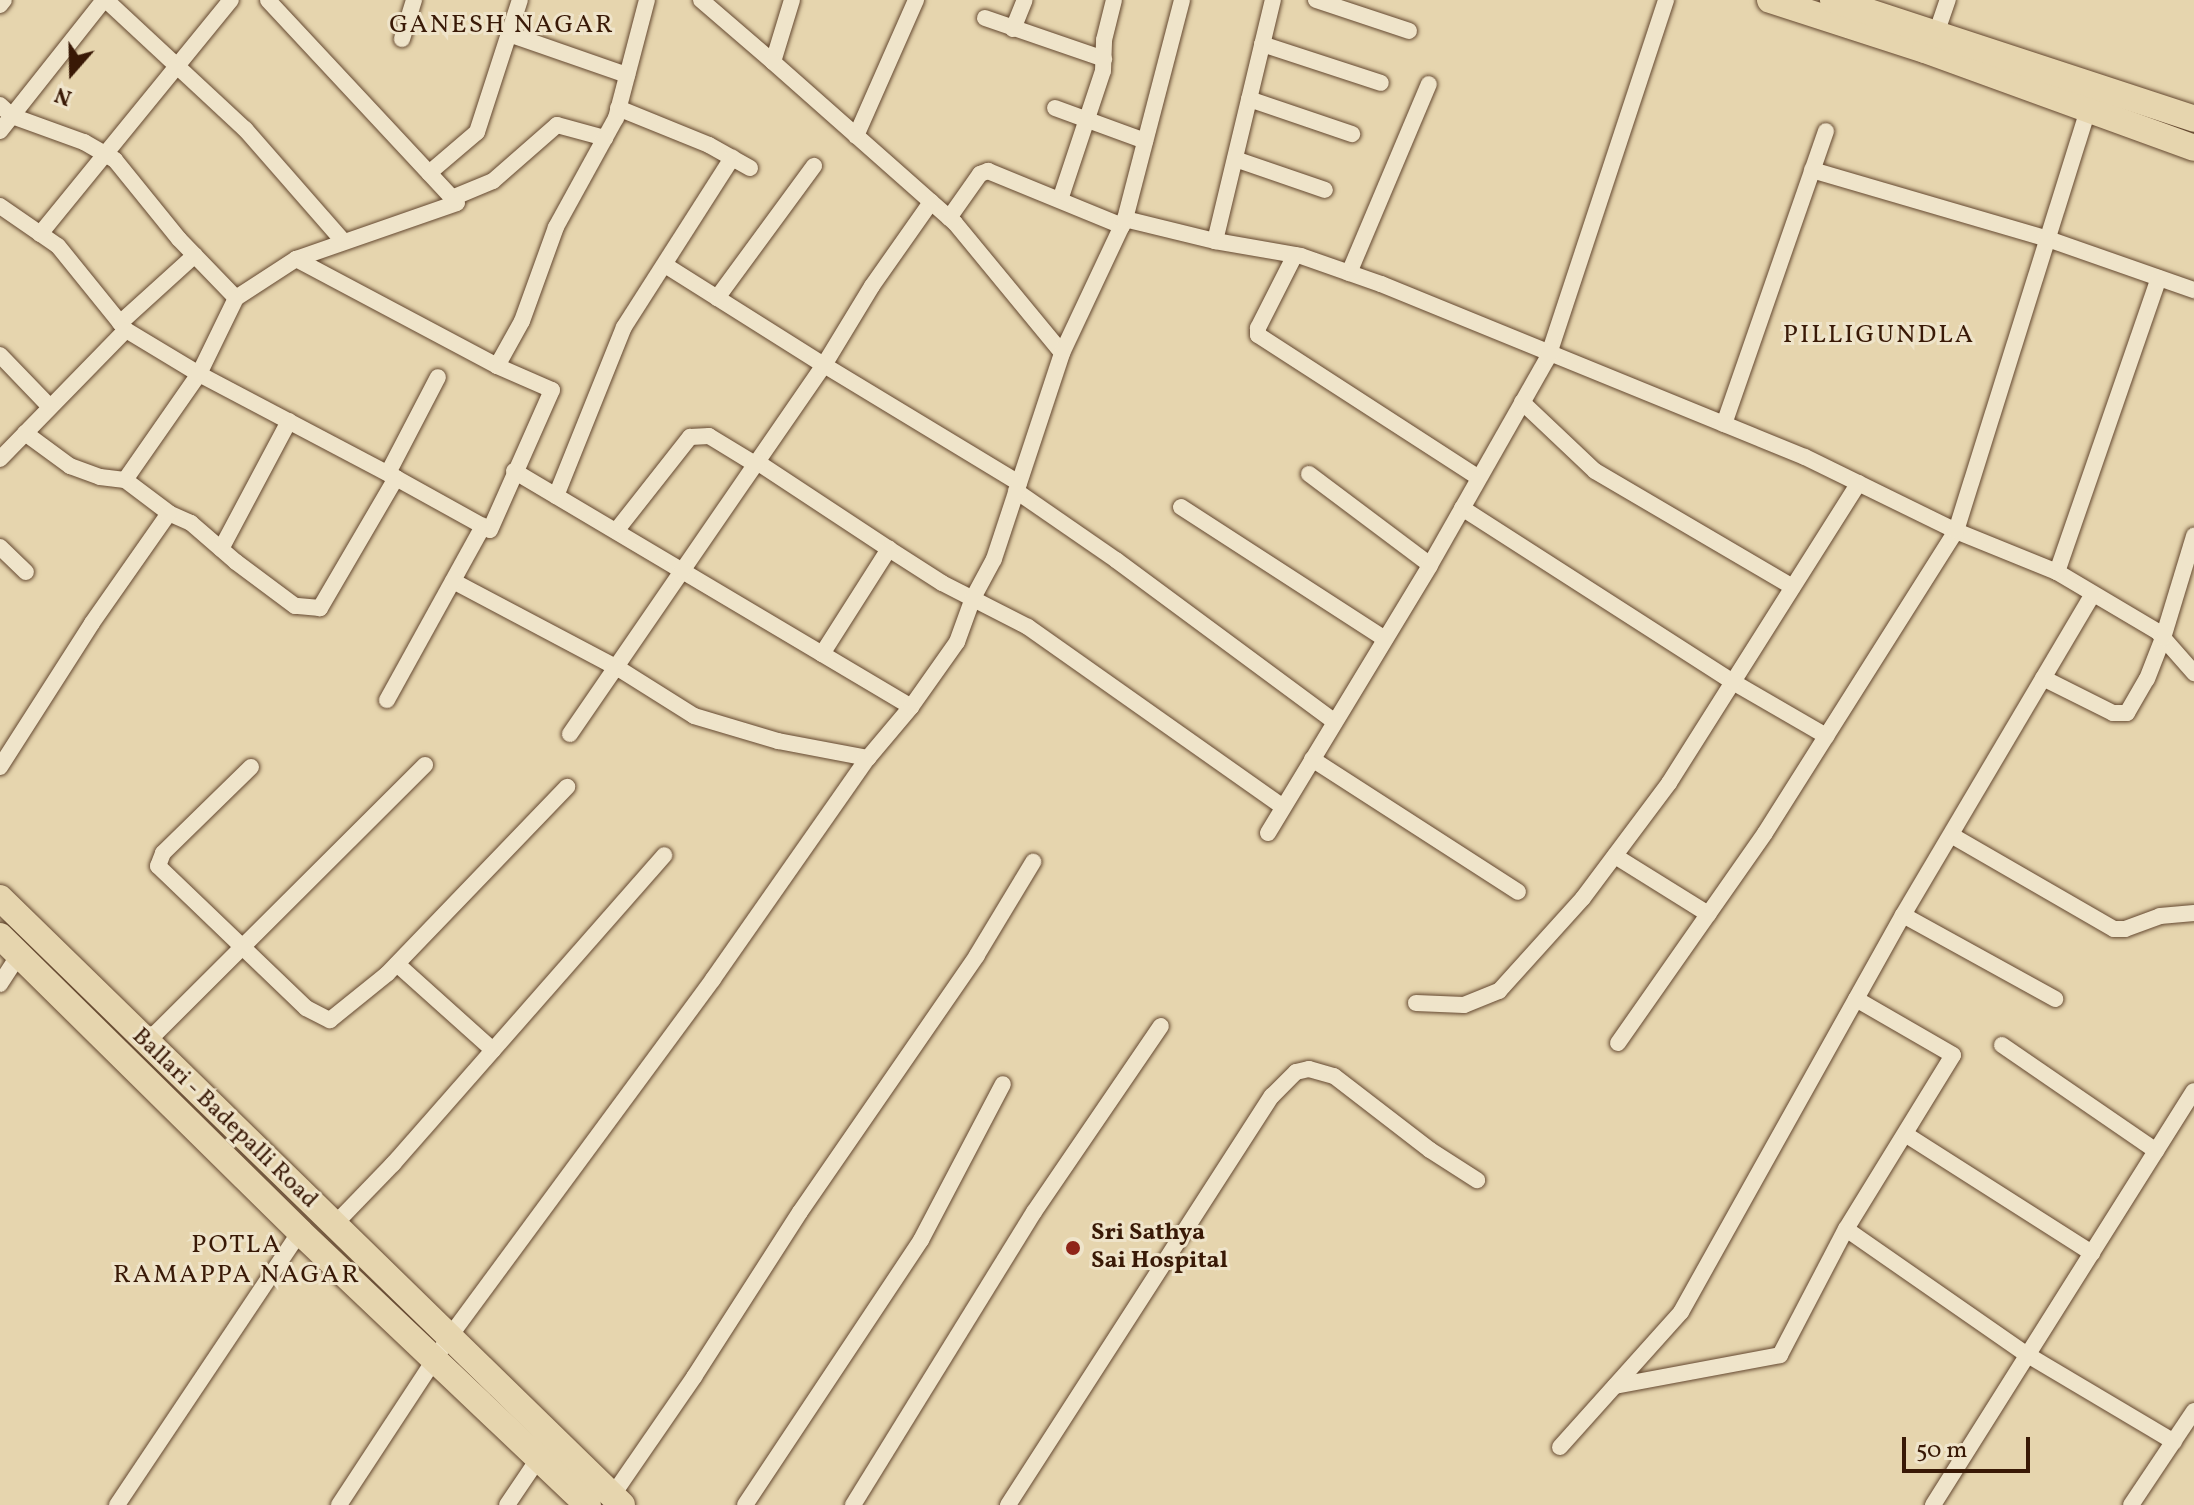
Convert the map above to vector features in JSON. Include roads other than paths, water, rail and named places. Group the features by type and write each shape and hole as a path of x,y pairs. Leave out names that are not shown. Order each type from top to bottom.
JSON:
{"highway":[{"path":"1770,0 2092,97 2194,119"},
{"path":"1833,0 1936,34 2092,97 2194,148"},
{"name":"Ballari - Badepalli Road","path":"0,898 450,1336 608,1502"},
{"name":"Ballari - Badepalli Road","path":"0,936 300,1232 538,1459 608,1502"}],"street":[{"path":"0,5 4,0"},
{"path":"0,131 6,110 105,0 245,129 343,241"},
{"path":"40,234 231,0"},
{"path":"125,480 199,374 236,298 296,259 457,203 268,0"},
{"path":"402,39 414,0"},
{"path":"429,173 477,132 520,0"},
{"path":"497,366 522,321 556,227 618,108 647,0"},
{"path":"701,0 949,218 1062,353"},
{"path":"773,62 792,0"},
{"path":"856,136 916,0"},
{"path":"1013,29 1025,0"},
{"path":"1060,200 1104,59 1104,40 1114,0"},
{"path":"339,1505 434,1358 713,979 868,758 911,707 957,642 973,598 994,559 1062,353 1124,223 1182,0"},
{"path":"1215,241 1273,0"},
{"path":"1316,0 1409,31"},
{"path":"1268,833 1430,565 1549,352 1666,0"},
{"path":"1936,34 1948,0"},
{"path":"985,18 1104,59"},
{"path":"509,34 627,75"},
{"path":"1262,44 1381,83"},
{"path":"1349,273 1429,84"},
{"path":"1618,1043 1826,736 1956,531 2092,97"},
{"path":"1249,99 1352,134"},
{"path":"618,108 750,168"},
{"path":"1055,108 1145,141"},
{"path":"6,110 84,142 115,160 195,255 236,298"},
{"path":"452,198 493,181 557,125 605,138"},
{"path":"1724,424 1826,131"},
{"path":"556,496 624,327 732,158"},
{"path":"1235,159 1325,190"},
{"path":"717,298 814,166"},
{"path":"1812,170 2048,239 2194,290"},
{"path":"949,218 980,174 988,171 1124,223 1295,255 1349,273 1724,424 1859,483 1956,531 2057,572 2135,616 2163,638 2194,673"},
{"path":"570,734 824,365 872,286 931,202"},
{"path":"0,206 58,246 123,326 199,374 490,530 552,390 497,366 296,259"},
{"path":"0,459 123,326 195,255"},
{"path":"1295,255 1258,328 1258,335 1479,478"},
{"path":"665,265 1018,487 1335,722"},
{"path":"2057,572 2159,278"},
{"path":"0,355 50,407"},
{"path":"25,433 70,466 100,477 125,480 169,513 191,523 295,606 320,608 392,475 438,377"},
{"path":"1522,402 1595,471 1793,587"},
{"path":"221,549 289,421"},
{"path":"616,531 690,437 709,436 942,583 1028,627 1283,807"},
{"path":"514,471 911,707"},
{"path":"1309,474 1430,565"},
{"path":"1416,1003 1464,1005 1499,991 1574,909 1669,783 1859,483"},
{"path":"1181,507 1385,639"},
{"path":"1462,508 1733,682 1826,736"},
{"path":"0,767 92,623 169,513"},
{"path":"387,700 483,526"},
{"path":"2043,678 2123,715 2143,688 2163,638 2194,536"},
{"path":"0,547 26,572"},
{"path":"822,654 889,549"},
{"path":"453,581 617,668 694,716 778,741 868,758"},
{"path":"1560,1447 1681,1312 1903,915 2093,594"},
{"path":"1312,759 1518,892"},
{"path":"146,1043 425,765"},
{"path":"251,767 163,853 158,863 161,871 241,948 306,1008 326,1020 337,1018 397,964 567,787"},
{"path":"1951,835 2114,929 2125,929 2160,916 2194,913"},
{"path":"334,1225 664,855"},
{"path":"1615,856 1708,914"},
{"path":"608,1502 694,1377 800,1212 977,955 1033,862"},
{"path":"1903,915 2055,999"},
{"path":"0,984 19,955"},
{"path":"397,964 493,1050"},
{"path":"1615,1386 1780,1355 1846,1229 1953,1055 1856,999"},
{"path":"853,1505 1034,1212 1161,1026"},
{"path":"2002,1045 2156,1151"},
{"path":"1008,1505 1272,1096 1296,1072 1309,1069 1334,1076 1430,1150 1477,1180"},
{"path":"745,1505 921,1240 1003,1084"},
{"path":"1933,1505 2194,1091"},
{"path":"1905,1134 2092,1253"},
{"path":"1846,1229 2026,1354 2174,1442"},
{"path":"117,1505 300,1232"},
{"path":"2131,1505 2194,1411"},
{"path":"507,1505 538,1459"}],"place":[{"name":"Sri Sathya Sai Hospital","path":"1073,1248"}],"district":[{"name":"GANESH NAGAR","path":"502,26"},
{"name":"PILLIGUNDLA","path":"1879,336"},
{"name":"POTLA RAMAPPA NAGAR","path":"237,1261"}]}
